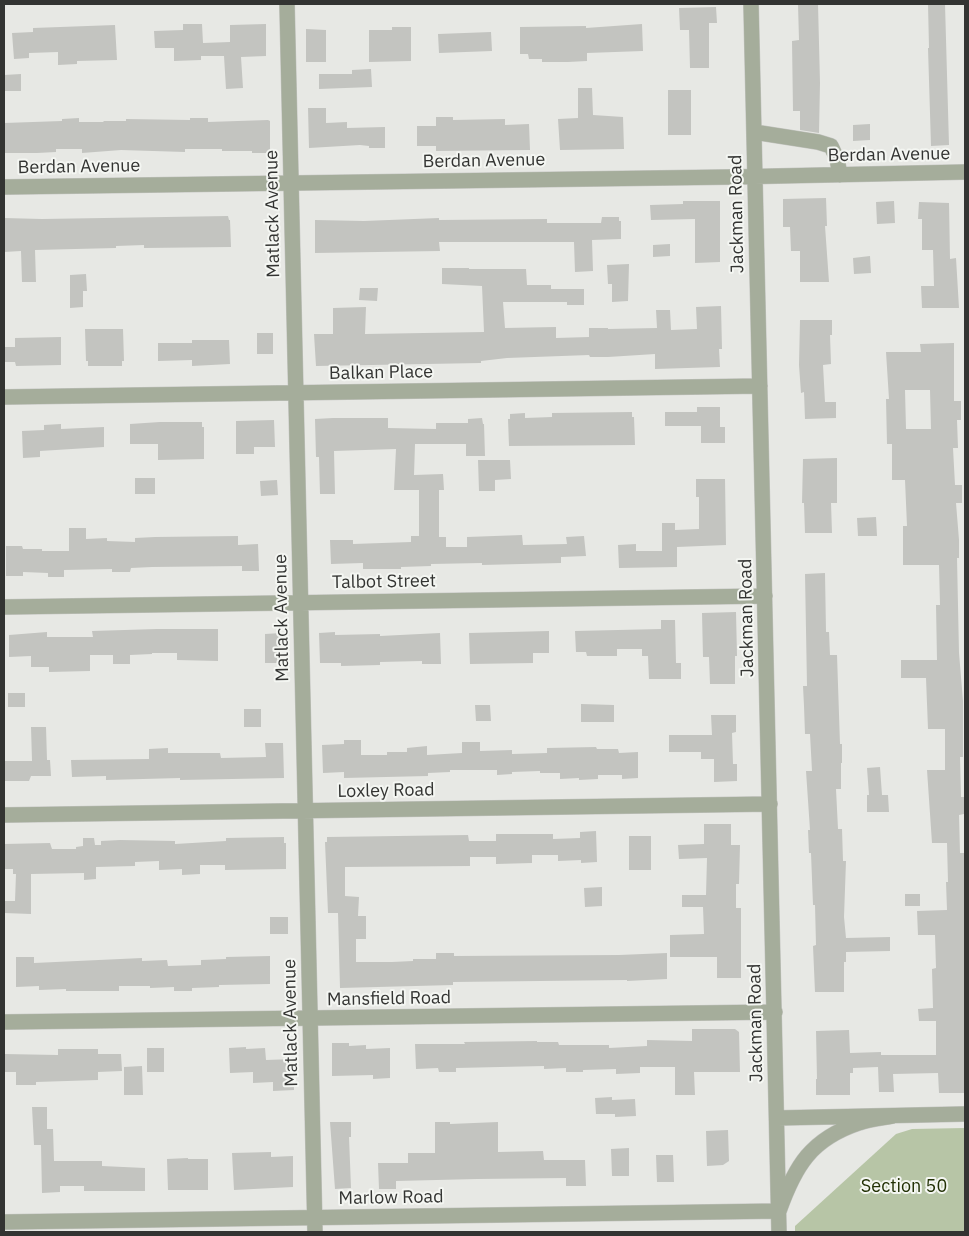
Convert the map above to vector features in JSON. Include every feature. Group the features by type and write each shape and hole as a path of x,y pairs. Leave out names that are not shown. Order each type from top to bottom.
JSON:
{"street":[{"name":"Matlack Avenue","path":"287,4 315,1225"},
{"name":"Jackman Road","path":"751,4 779,1232"},
{"path":"754,132 818,142 831,146 837,158 840,175"},
{"name":"Berdan Avenue","path":"4,187 755,177 965,172"},
{"name":"Balkan Place","path":"4,397 760,386"},
{"name":"Talbot Street","path":"4,607 765,596"},
{"name":"Loxley Road","path":"4,815 770,804"},
{"name":"Mansfield Road","path":"4,1022 775,1012"},
{"path":"777,1118 965,1114"},
{"path":"779,1211 797,1168 808,1153 838,1132 860,1122 893,1116"},
{"name":"Marlow Road","path":"4,1222 315,1225 779,1211"}],"green space":[{"name":"Section 50","path":"965,1128 965,1232 795,1232 795,1226 896,1134 912,1129"}],"building":[{"path":"798,4 818,4 819,133 800,130 800,111 793,111 792,41 799,40"},
{"path":"928,4 945,4 949,145 931,146"},
{"path":"716,7 717,23 709,23 709,68 690,68 689,30 680,30 679,8"},
{"path":"183,24 202,24 203,43 230,42 230,25 266,24 266,56 241,57 243,88 226,89 224,56 201,56 201,60 174,61 174,48 155,48 154,31 183,30"},
{"path":"642,24 643,51 587,53 587,61 568,62 542,62 542,59 529,59 528,54 520,54 520,27 586,26 586,28"},
{"path":"115,25 117,60 77,61 77,64 58,65 58,52 29,53 29,58 14,59 12,33 33,32 33,28"},
{"path":"392,27 411,27 411,61 369,62 369,30 392,30"},
{"path":"306,29 326,30 326,62 306,62"},
{"path":"491,32 492,51 439,53 438,34"},
{"path":"371,69 372,87 319,89 319,74 352,74 352,70"},
{"path":"21,74 21,91 4,91 4,75"},
{"path":"578,88 592,88 593,115 623,117 624,149 560,150 558,119 578,118"},
{"path":"668,90 691,90 691,135 668,135"},
{"path":"308,108 326,108 326,123 347,122 347,128 385,127 385,148 369,148 369,146 360,145 309,148"},
{"path":"436,117 453,117 453,120 505,119 505,125 529,124 530,150 436,151 436,146 417,146 417,126 436,126"},
{"path":"79,118 79,122 126,121 126,119 190,120 190,118 208,118 208,122 268,120 270,121 270,153 222,151 222,149 185,149 185,152 121,150 82,153 82,149 56,149 56,152 4,153 4,123 62,121 62,119"},
{"path":"870,124 870,140 853,141 853,125"},
{"path":"826,198 827,226 825,226 829,282 800,282 800,251 791,251 790,227 783,227 783,199"},
{"path":"683,201 720,201 720,262 695,263 695,219 651,220 650,205 683,204"},
{"path":"894,201 895,223 877,224 876,202"},
{"path":"919,202 949,203 950,259 956,258 959,308 922,308 921,286 934,286 933,250 922,250 922,219 918,219"},
{"path":"228,216 230,220 231,247 144,248 144,245 116,246 116,248 35,250 36,282 22,282 21,251 4,252 4,218"},
{"path":"602,217 619,217 619,221 621,221 621,239 592,240 593,271 575,272 574,242 439,242 440,251 315,253 315,220 547,219 547,223 601,223"},
{"path":"670,244 670,256 653,257 653,245"},
{"path":"870,256 871,273 854,274 853,258"},
{"path":"629,264 628,301 612,302 612,284 608,284 607,265"},
{"path":"442,268 526,269 527,285 551,285 551,289 584,289 584,305 567,305 567,302 503,302 505,328 556,327 556,338 589,337 589,328 657,328 656,310 670,310 671,330 697,329 696,307 721,306 722,349 719,349 720,367 655,369 655,354 608,357 590,357 589,355 507,358 481,361 481,363 316,366 314,334 333,334 333,308 366,307 365,334 484,332 482,286 442,284"},
{"path":"86,274 87,291 83,291 83,307 70,308 70,275"},
{"path":"360,288 378,288 377,301 359,300"},
{"path":"800,320 832,320 832,335 830,335 831,364 823,365 825,402 836,402 836,418 805,419 804,392 801,393 799,365"},
{"path":"85,329 123,329 124,361 122,361 122,366 88,366 88,361 86,361"},
{"path":"257,333 273,333 273,354 257,354"},
{"path":"61,337 61,365 16,366 15,362 4,362 4,347 15,347 15,338"},
{"path":"192,340 229,340 230,364 192,366 192,360 158,361 158,343 192,343"},
{"path":"954,343 954,401 961,401 961,420 957,420 958,448 953,448 955,485 962,485 962,503 956,503 959,540 959,558 957,558 959,653 963,701 963,757 960,757 961,797 964,797 964,814 959,815 960,853 964,853 965,882 965,1093 939,1093 938,1073 893,1074 894,1092 879,1092 878,1067 853,1068 853,1073 850,1073 850,1095 816,1095 816,1031 849,1030 850,1053 881,1052 881,1055 936,1055 936,1021 919,1021 918,1009 933,1008 932,969 936,968 935,935 918,935 917,911 947,910 947,843 932,843 927,770 945,770 945,729 928,729 926,678 901,678 901,660 937,660 936,605 940,605 939,565 903,565 903,526 907,526 905,480 892,480 892,444 887,444 886,399 889,399 886,352 921,352 920,344","holes":["905,390 930,390 931,429 906,429"]},
{"path":"697,407 720,407 720,427 725,427 725,443 701,443 701,426 665,426 665,412 697,412"},
{"path":"632,412 632,417 634,417 635,445 509,446 508,419 510,419 510,414 525,413 525,418 552,417 552,413"},
{"path":"388,418 388,428 436,429 436,423 468,423 468,419 482,418 484,424 485,456 466,456 466,444 415,444 414,475 443,474 444,490 439,490 439,537 446,537 446,547 467,547 467,537 522,535 523,545 567,544 566,537 584,536 586,556 561,557 561,563 431,564 431,566 401,567 401,569 363,569 363,563 331,564 330,540 353,540 353,544 411,542 411,536 419,536 419,490 394,490 396,449 334,451 335,494 320,494 319,457 316,457 315,419"},
{"path":"274,420 275,447 254,447 254,454 236,454 236,421"},
{"path":"202,422 202,427 204,427 204,459 158,460 158,444 130,444 130,424"},
{"path":"61,424 61,429 104,427 104,447 40,451 40,457 23,458 22,431 44,430 44,425"},
{"path":"837,458 837,503 831,503 832,533 805,533 804,503 802,503 803,459"},
{"path":"478,460 510,460 511,479 495,480 495,491 479,491"},
{"path":"135,478 155,478 155,494 135,494"},
{"path":"696,479 725,479 726,545 677,547 677,567 619,568 618,545 636,544 636,551 662,551 662,523 675,523 675,530 699,529 699,497 696,497"},
{"path":"277,480 278,495 261,496 260,481"},
{"path":"876,517 877,536 858,536 857,518"},
{"path":"69,528 86,528 86,539 107,538 107,541 135,542 135,538 155,537 238,536 238,545 258,544 259,571 242,571 242,566 152,567 131,568 130,572 112,572 112,569 64,570 64,577 48,577 48,573 23,572 23,576 6,576 6,546 22,546 23,549 42,549 42,551 69,551"},
{"path":"825,573 826,632 829,632 830,655 837,655 842,763 841,789 836,789 838,829 842,829 843,861 846,861 844,917 846,938 890,937 890,951 846,952 844,992 815,992 813,946 816,945 815,905 813,905 811,853 809,853 808,830 810,830 806,771 812,771 810,734 805,734 803,686 807,686 805,574"},
{"path":"736,612 737,656 735,656 735,684 710,684 709,657 703,657 702,613"},
{"path":"661,620 675,620 676,663 681,663 681,679 649,679 648,656 642,656 642,649 617,649 617,656 587,656 586,652 576,652 575,631 661,629"},
{"path":"218,629 218,661 177,660 177,653 152,653 130,655 130,664 113,664 113,655 90,655 90,671 49,672 49,667 31,667 31,656 9,657 9,635 47,632 47,637 93,637 92,631"},
{"path":"549,631 549,653 533,653 533,663 470,664 469,633"},
{"path":"335,632 335,635 380,634 380,636 440,633 441,664 422,664 422,661 380,662 380,665 341,666 341,663 320,663 319,633"},
{"path":"281,633 282,663 265,663 265,634"},
{"path":"8,693 25,693 25,707 8,707"},
{"path":"581,704 614,705 614,722 581,722"},
{"path":"475,705 490,705 491,721 476,721"},
{"path":"244,709 261,709 261,727 244,727"},
{"path":"711,715 736,715 736,732 732,733 733,764 737,764 737,781 714,782 714,759 701,759 701,752 669,752 669,735 712,735"},
{"path":"31,727 46,727 47,760 50,760 51,776 31,776 29,781 4,781 4,761 32,761"},
{"path":"344,740 361,740 361,755 387,755 387,752 407,752 407,748 427,746 427,755 462,753 462,742 480,742 480,751 512,750 512,754 547,753 547,748 596,747 597,749 618,749 619,753 638,752 638,778 622,779 622,775 598,775 598,779 560,779 560,773 540,773 540,771 512,772 512,774 497,775 497,770 450,770 450,772 428,773 428,776 344,778 344,772 323,773 322,745 344,744"},
{"path":"265,743 283,743 284,778 106,780 106,776 72,777 71,760 149,759 149,749 168,748 168,753 220,753 221,758 266,757"},
{"path":"880,767 882,795 888,795 889,812 867,812 867,795 869,795 867,768"},
{"path":"704,824 731,824 731,845 740,845 739,884 736,884 736,908 741,908 741,978 717,978 717,957 670,957 670,935 704,934 703,907 682,907 682,895 706,895 707,858 679,859 678,845 704,844"},
{"path":"596,831 597,862 581,863 581,860 558,861 558,855 532,855 532,863 496,864 496,857 470,857 470,866 345,867 345,896 359,897 358,916 366,916 366,939 356,939 356,962 436,959 436,953 454,953 454,956 667,953 667,979 453,982 453,985 340,988 338,913 328,913 325,842 327,842 327,837 468,835 469,841 496,841 496,834 553,834 553,839 580,838 580,832"},
{"path":"629,836 651,836 651,870 629,870"},
{"path":"284,837 284,843 286,843 286,869 225,870 225,865 200,865 200,874 182,875 182,869 159,870 159,861 135,862 135,866 96,867 96,879 84,880 84,873 31,874 31,914 4,913 4,901 15,901 16,874 13,874 13,869 4,869 4,844 50,843 52,849 76,849 76,847 83,846 83,838 94,838 95,845 101,845 101,841 120,840 175,841 175,844 226,841 226,838"},
{"path":"602,887 602,906 585,907 584,888"},
{"path":"905,894 920,894 920,906 905,906"},
{"path":"270,917 288,917 288,934 270,934"},
{"path":"270,956 270,984 219,985 219,987 192,988 192,991 174,991 174,987 150,988 150,986 119,986 119,991 39,990 39,986 16,987 16,957 34,957 34,963 142,958 142,961 167,960 168,966 201,965 201,960 226,959 226,957"},
{"path":"692,1029 735,1029 739,1032 740,1072 694,1072 695,1095 675,1095 675,1067 640,1067 640,1073 616,1074 616,1069 566,1072 566,1068 544,1069 544,1066 456,1068 456,1072 439,1072 438,1068 416,1069 415,1044 537,1041 558,1042 559,1045 609,1045 609,1048 647,1046 647,1040 692,1041"},
{"path":"332,1043 349,1043 349,1046 366,1045 366,1049 390,1048 390,1078 373,1079 373,1075 332,1076"},
{"path":"246,1047 246,1049 265,1048 266,1060 293,1059 294,1090 273,1091 273,1082 253,1083 253,1072 230,1073 229,1048"},
{"path":"147,1048 164,1048 164,1072 147,1072"},
{"path":"58,1049 98,1049 98,1054 121,1054 122,1071 98,1072 98,1080 36,1082 36,1085 16,1085 16,1072 4,1072 4,1054 58,1055"},
{"path":"142,1066 143,1095 124,1095 124,1067"},
{"path":"612,1097 612,1100 635,1099 636,1116 615,1117 615,1114 596,1114 595,1098"},
{"path":"32,1107 47,1107 47,1129 53,1129 54,1161 102,1161 102,1166 145,1168 145,1191 84,1191 84,1186 60,1186 60,1192 42,1193 41,1145 34,1145"},
{"path":"330,1122 351,1122 351,1137 349,1137 351,1188 335,1189"},
{"path":"435,1122 450,1122 450,1124 498,1122 498,1152 543,1151 544,1160 585,1160 586,1186 566,1186 566,1178 477,1179 396,1181 396,1189 379,1189 378,1163 408,1163 408,1153 435,1153"},
{"path":"728,1130 729,1161 723,1165 707,1166 706,1131"},
{"path":"629,1148 629,1176 612,1176 611,1149"},
{"path":"271,1152 271,1157 293,1156 293,1187 234,1190 232,1153"},
{"path":"656,1155 673,1155 674,1182 657,1182"},
{"path":"167,1159 208,1159 208,1190 168,1190"}]}
